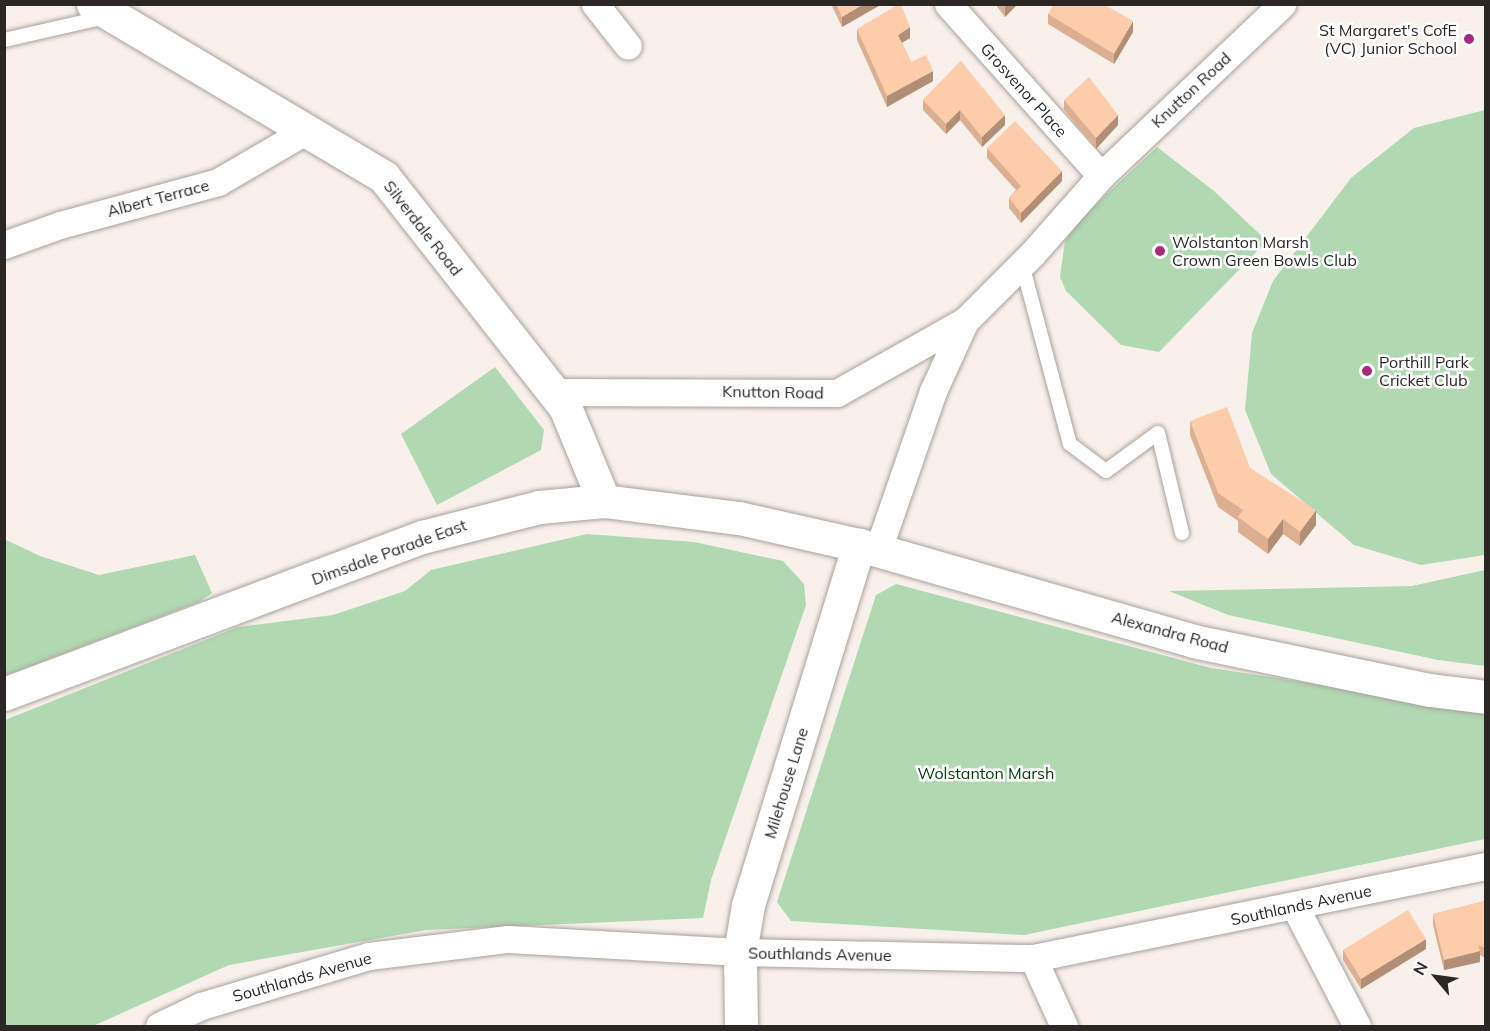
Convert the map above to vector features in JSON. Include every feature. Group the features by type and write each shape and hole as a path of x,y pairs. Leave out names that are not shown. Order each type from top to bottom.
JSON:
{"main road":[{"name":"Silverdale Road","path":"102,10 303,132 384,177 564,407 604,501"},
{"name":"Dimsdale Parade East","path":"4,694 422,537 539,507 604,501 875,538"},
{"name":"Alexandra Road","path":"875,538 1193,641 1430,690 1485,697"},
{"name":"Milehouse Lane","path":"741,1026 740,952 748,905 875,538"}],"street":[{"path":"595,4 628,46"},
{"name":"Grosvenor Place","path":"948,4 1101,176"},
{"name":"Knutton Road","path":"553,392 837,393 965,321 1028,259 1101,176 1282,4"},
{"name":"Albert Terrace","path":"4,245 60,225 218,182 303,132"},
{"path":"875,538 933,391 965,321"},
{"name":"Southlands Avenue","path":"159,1026 201,1006 369,956 508,939 740,952 1033,958 1295,907 1485,866"},
{"path":"1295,907 1356,1026"},
{"path":"1033,958 1064,1026"}],"lane":[{"path":"4,40 102,10"},
{"path":"1028,259 1070,444 1106,471 1158,433 1182,533"}],"green space":[{"name":"Porthill Park Cricket Club","path":"1485,110 1485,555 1421,565 1354,545 1271,474 1245,410 1252,333 1273,281 1351,178 1414,128"},
{"name":"Wolstanton Marsh Crown Green Bowls Club","path":"1157,147 1214,191 1267,241 1159,352 1121,345 1066,291 1060,277 1065,241 1081,218"},
{"path":"495,367 544,430 541,450 437,505 401,434"},
{"path":"587,534 694,542 783,561 804,584 806,605 711,880 703,918 426,930 229,965 93,1026 5,1026 5,720 238,627 333,615 405,591 431,570"},
{"path":"4,539 40,556 99,575 195,555 212,593 199,602 5,676"},
{"path":"1485,570 1485,666 1438,660 1228,615 1169,591 1412,586"},
{"name":"Wolstanton Marsh","path":"896,584 1211,668 1485,710 1485,839 1024,935 791,921 777,902 876,595"}],"building":[{"path":"836,4 864,4 842,17"},
{"path":"901,4 910,27 898,35 911,62 926,55 933,71 887,96 857,29"},
{"path":"1054,4 1103,4 1133,21 1114,54 1048,14"},
{"path":"961,61 1005,115 982,137 960,110 946,124 923,100"},
{"path":"1089,77 1118,115 1096,138 1064,100"},
{"path":"1015,121 1062,171 1021,213 1009,198 1021,186 987,148"},
{"path":"1227,407 1250,468 1316,510 1300,532 1283,519 1268,539 1238,517 1243,510 1218,493 1190,421"},
{"path":"1485,901 1485,948 1478,945 1480,951 1444,960 1433,914"},
{"path":"1408,910 1426,939 1361,979 1343,950"}],"place":[{"name":"St Margaret's CofE (VC) Junior School","path":"1469,39"},
{"name":"Wolstanton Marsh Crown Green Bowls Club","path":"1160,251"},
{"name":"Porthill Park Cricket Club","path":"1367,371"}]}
